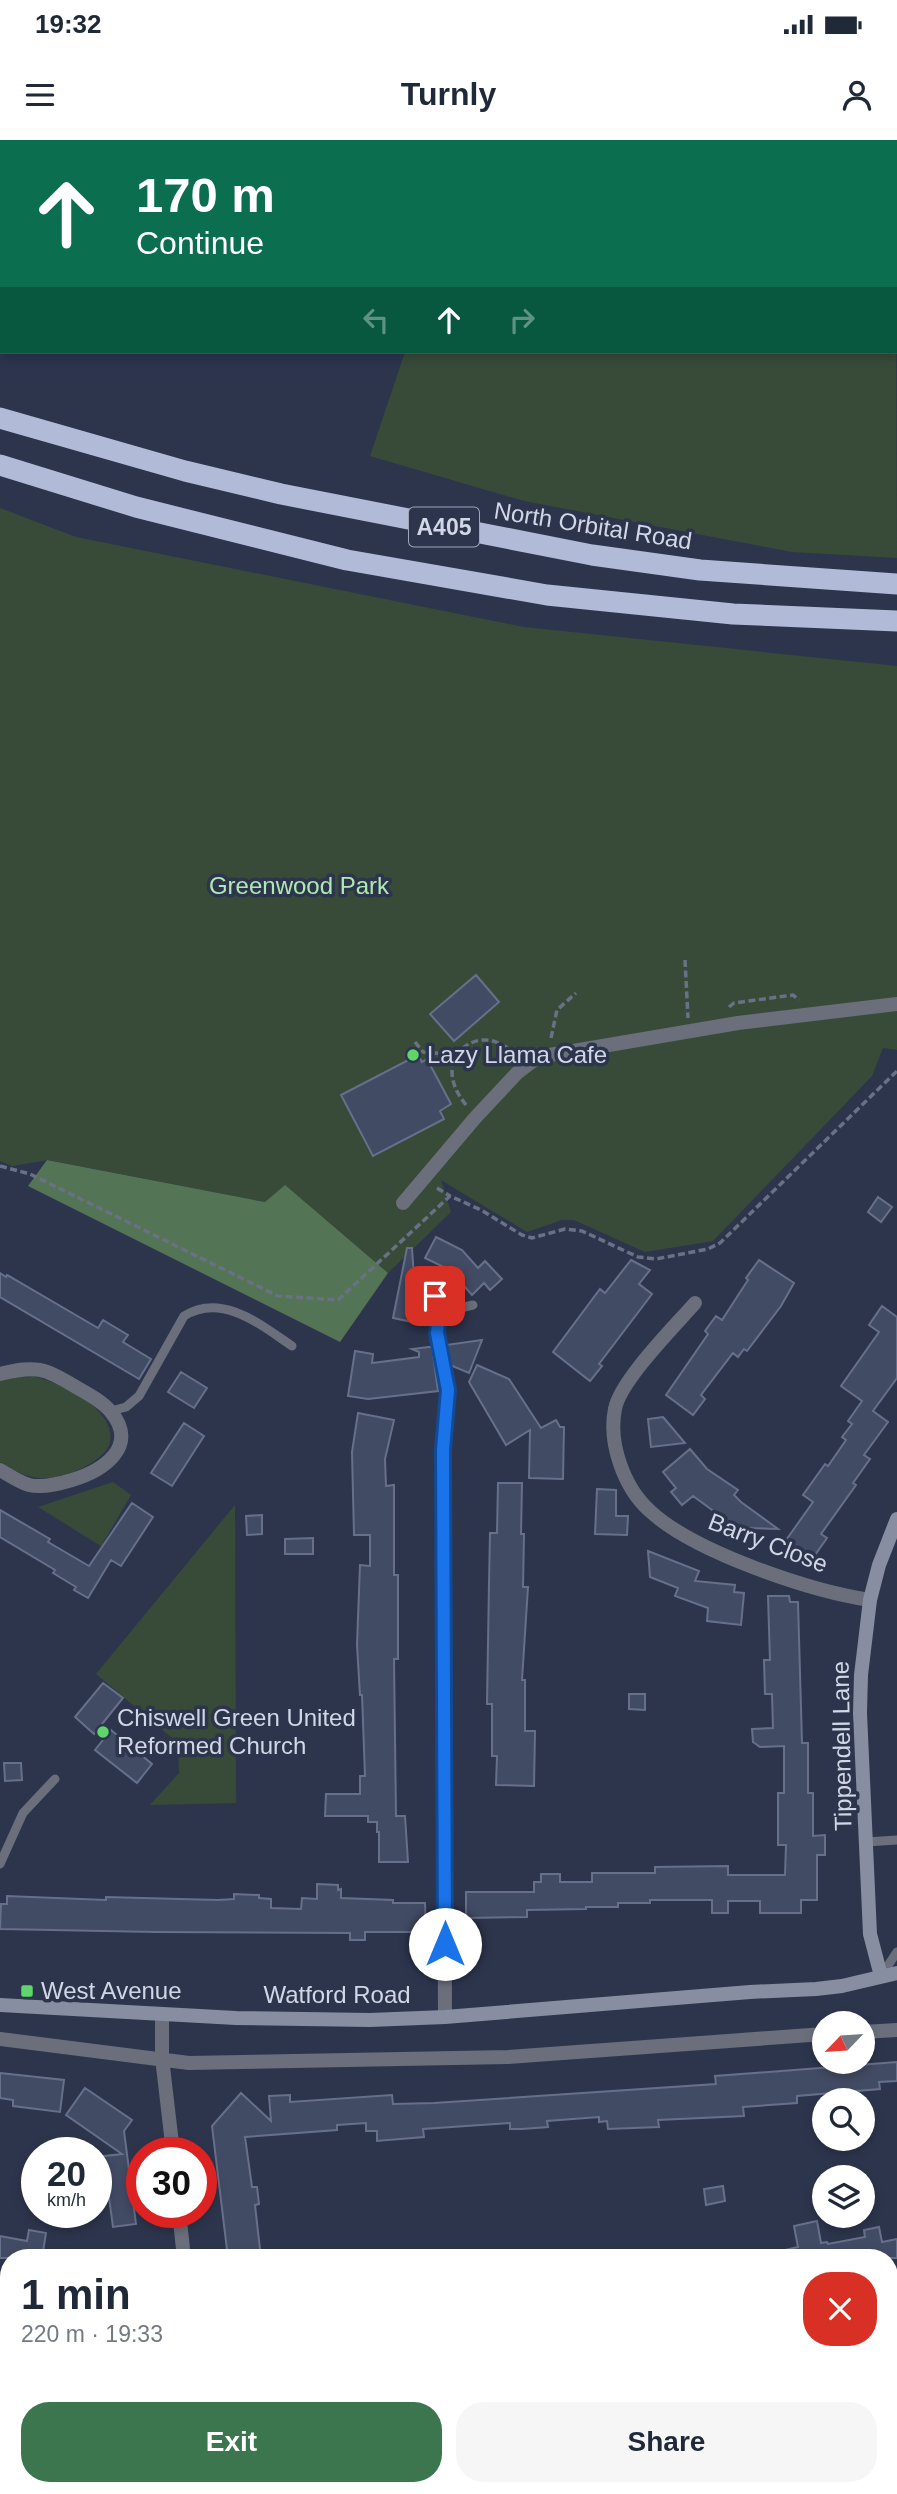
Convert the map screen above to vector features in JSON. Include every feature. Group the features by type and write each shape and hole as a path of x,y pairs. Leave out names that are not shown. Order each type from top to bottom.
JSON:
{"highway":[{"name":"North Orbital Road","path":"0,418 185,471 281,494 579,552 700,570 897,584"},
{"name":"A405","path":"0,465 136,507 347,560 400,570 573,598 733,614 897,621"}],"main road":[{"name":"Tippendell Lane","path":"881,1976 870,1934 860,1713 864,1637 870,1600 878,1565 897,1519"},
{"name":"Watford Road","path":"0,2005 162,2014 370,2020 445,2017 816,1989 897,1973"},
{"path":"881,1976 897,1986"}],"street":[{"path":"402,1203 475,1118 538,1057 724,1025 897,1004"},
{"name":"Barry Close","path":"695,1303 621,1392 615,1407 613,1427 616,1449 623,1470 637,1496 650,1511 674,1529 727,1556 838,1593 870,1600"},
{"path":"0,1374 21,1369 47,1370 94,1397 111,1411 118,1423 120,1434 119,1448 115,1456 90,1475 44,1486 31,1485 0,1470"},
{"path":"443,1450 445,2017"},
{"path":"162,2014 162,2058 171,2137"},
{"path":"875,2031 897,2030"},
{"path":"0,2039 189,2063 508,2057 812,2035"},
{"path":"181,2228 183,2249"}],"lane":[{"path":"430,1279 439,1313 437,1333 448,1390 443,1450"},
{"path":"439,1313 472,1305"},
{"path":"111,1411 126,1408 139,1396 184,1316 192,1311 228,1309 246,1315 292,1346"},
{"path":"0,1864 23,1813 55,1779"},
{"path":"866,1842 897,1840"},
{"path":"881,1976 897,1952"}],"path":[{"path":"685,960 688,1020"},
{"path":"550,1043 557,1010 576,993"},
{"path":"475,1118 458,1094 452,1079 452,1066 467,1044 477,1040 494,1041 522,1056 529,1063"},
{"path":"415,1042 423,1052 457,1055"},
{"path":"0,1166 30,1174 278,1296 338,1300 450,1196 532,1238 565,1229 582,1231 638,1257 656,1258 708,1249 720,1243 897,1071"}],"green space":[{"path":"404,354 896,354 897,558 792,552 524,501 370,456"},
{"name":"Greenwood Park","path":"0,508 76,537 524,627 897,666 897,1050 883,1048 872,1076 713,1241 645,1252 574,1220 562,1220 527,1232 441,1180 451,1212 388,1273 285,1186 265,1202 48,1160 12,1166 0,1161"},
{"path":"47,1160 265,1202 285,1185 388,1273 340,1342 28,1186"},
{"path":"32,1376 71,1391 97,1409 106,1420 110,1432 109,1445 98,1459 68,1474 47,1478 29,1476 0,1462 0,1380"},
{"path":"113,1482 131,1495 101,1546 38,1507"},
{"path":"235,1505 236,1803 150,1805 179,1773 178,1743 96,1674"}],"building":[{"path":"476,975 499,1002 454,1041 430,1014"},
{"path":"418,1055 422,1062 427,1059 451,1104 440,1111 444,1119 373,1156 341,1095"},
{"path":"878,1197 892,1207 881,1222 868,1212"},
{"path":"436,1237 462,1250 478,1268 485,1261 502,1279 490,1290 484,1283 472,1295 450,1270 425,1258"},
{"path":"407,1248 412,1248 415,1293 422,1294 417,1323 393,1318"},
{"path":"631,1260 650,1270 639,1284 652,1294 599,1364 602,1366 590,1381 553,1352 600,1289 605,1293"},
{"path":"759,1260 794,1283 781,1306 747,1351 744,1349 738,1357 733,1353 701,1395 705,1399 693,1415 666,1395 708,1334 705,1331 716,1316 722,1320"},
{"path":"0,1273 98,1328 103,1320 128,1335 123,1342 151,1359 139,1379 0,1297"},
{"path":"882,1306 897,1317 897,1378 873,1411 888,1422 864,1455 870,1459 853,1483 856,1485 821,1534 827,1538 810,1562 784,1543 813,1502 803,1495 846,1440 842,1437 852,1424 848,1421 862,1401 841,1386 879,1332 869,1325"},
{"path":"482,1340 469,1373 450,1365 446,1345"},
{"path":"432,1347 438,1391 368,1399 348,1396 355,1351 373,1354 372,1363 419,1357 419,1352 412,1349"},
{"path":"477,1365 509,1379 541,1428 556,1420 560,1427 564,1427 563,1479 529,1478 530,1430 506,1445 469,1382"},
{"path":"181,1372 207,1388 194,1408 168,1392"},
{"path":"358,1413 394,1420 385,1459 386,1486 394,1485 394,1575 398,1575 398,1659 394,1659 396,1816 405,1816 408,1862 379,1862 377,1822 368,1822 368,1816 325,1816 326,1794 360,1794 360,1776 365,1776 357,1645 360,1565 370,1566 370,1535 354,1535 352,1452"},
{"path":"663,1417 685,1443 651,1447 648,1419"},
{"path":"184,1423 204,1436 172,1486 151,1473"},
{"path":"690,1449 707,1469 738,1490 734,1495 741,1502 778,1529 746,1528 742,1532 693,1496 682,1505 671,1492 676,1488 663,1472"},
{"path":"498,1483 522,1483 523,1587 528,1587 522,1680 525,1680 525,1731 535,1731 534,1786 496,1785 497,1756 492,1756 492,1704 487,1704 490,1533 497,1533"},
{"path":"597,1489 616,1490 616,1516 628,1516 627,1535 595,1534"},
{"path":"132,1503 153,1517 121,1566 111,1560 88,1598 53,1573 55,1570 0,1537 0,1510 89,1566"},
{"path":"262,1515 262,1534 247,1535 246,1516"},
{"path":"313,1538 313,1554 285,1554 285,1539"},
{"path":"648,1551 699,1571 695,1581 735,1585 734,1592 744,1593 741,1625 707,1621 708,1608 675,1596 678,1588 650,1577"},
{"path":"768,1596 789,1596 790,1602 798,1602 802,1743 808,1743 808,1793 813,1793 813,1836 825,1835 825,1855 817,1855 817,1900 801,1900 801,1913 760,1913 760,1901 728,1901 728,1913 712,1913 712,1900 650,1900 650,1903 618,1903 618,1907 527,1910 527,1917 466,1918 466,1892 534,1892 534,1882 541,1882 541,1874 560,1874 560,1882 592,1882 592,1873 655,1873 655,1867 728,1866 728,1875 785,1875 786,1845 778,1845 778,1793 784,1793 784,1746 760,1747 753,1742 752,1729 773,1728 772,1694 765,1694 764,1660 770,1660"},
{"path":"103,1683 123,1698 94,1734 75,1717"},
{"path":"629,1694 645,1694 645,1710 629,1709"},
{"path":"111,1730 152,1764 137,1783 95,1750"},
{"path":"4,1763 21,1763 22,1780 5,1781"},
{"path":"317,1884 338,1885 341,1898 425,1903 426,1932 365,1932 365,1940 350,1940 350,1933 0,1929 1,1904 7,1904 7,1896 106,1900 106,1897 218,1900 234,1899 234,1894 259,1895 259,1898 271,1899 271,1908 301,1909 302,1898 317,1899"},
{"path":"897,2062 897,2081 879,2082 880,2089 812,2088 812,2095 797,2096 797,2103 743,2107 744,2116 658,2120 659,2127 608,2129 607,2121 599,2122 599,2117 547,2121 548,2127 522,2129 510,2129 510,2123 423,2129 424,2137 377,2141 377,2131 366,2131 366,2123 337,2125 337,2130 245,2137 252,2187 257,2187 259,2204 255,2205 260,2249 227,2249 217,2167 217,2137 213,2137 212,2126 241,2093 271,2121 269,2096 290,2095 290,2102 392,2095 393,2104 434,2103 716,2084 715,2076 812,2069 812,2074 875,2074 875,2064"},
{"path":"0,2073 64,2080 60,2112 13,2106 13,2100 0,2098"},
{"path":"85,2088 132,2120 124,2131 126,2225 113,2227 112,2220 112,2155 122,2154 112,2147 112,2137 98,2137 66,2115"},
{"path":"723,2186 725,2201 706,2205 704,2189"},
{"path":"812,2222 812,2228 818,2228 821,2243 865,2237 864,2230 879,2227 882,2242 897,2239 897,2249 789,2249 798,2247 794,2226"},
{"path":"29,2230 46,2233 43,2249 0,2249 0,2236 27,2241"}],"place":[{"name":"Lazy Llama Cafe","path":"413,1055"},
{"name":"Chiswell Green United Reformed Church","path":"103,1732"},
{"name":"West Avenue","path":"27,1991"}],"route":[{"path":"435,1296 439,1313 437,1333 448,1390 443,1450 445,1944"}]}
